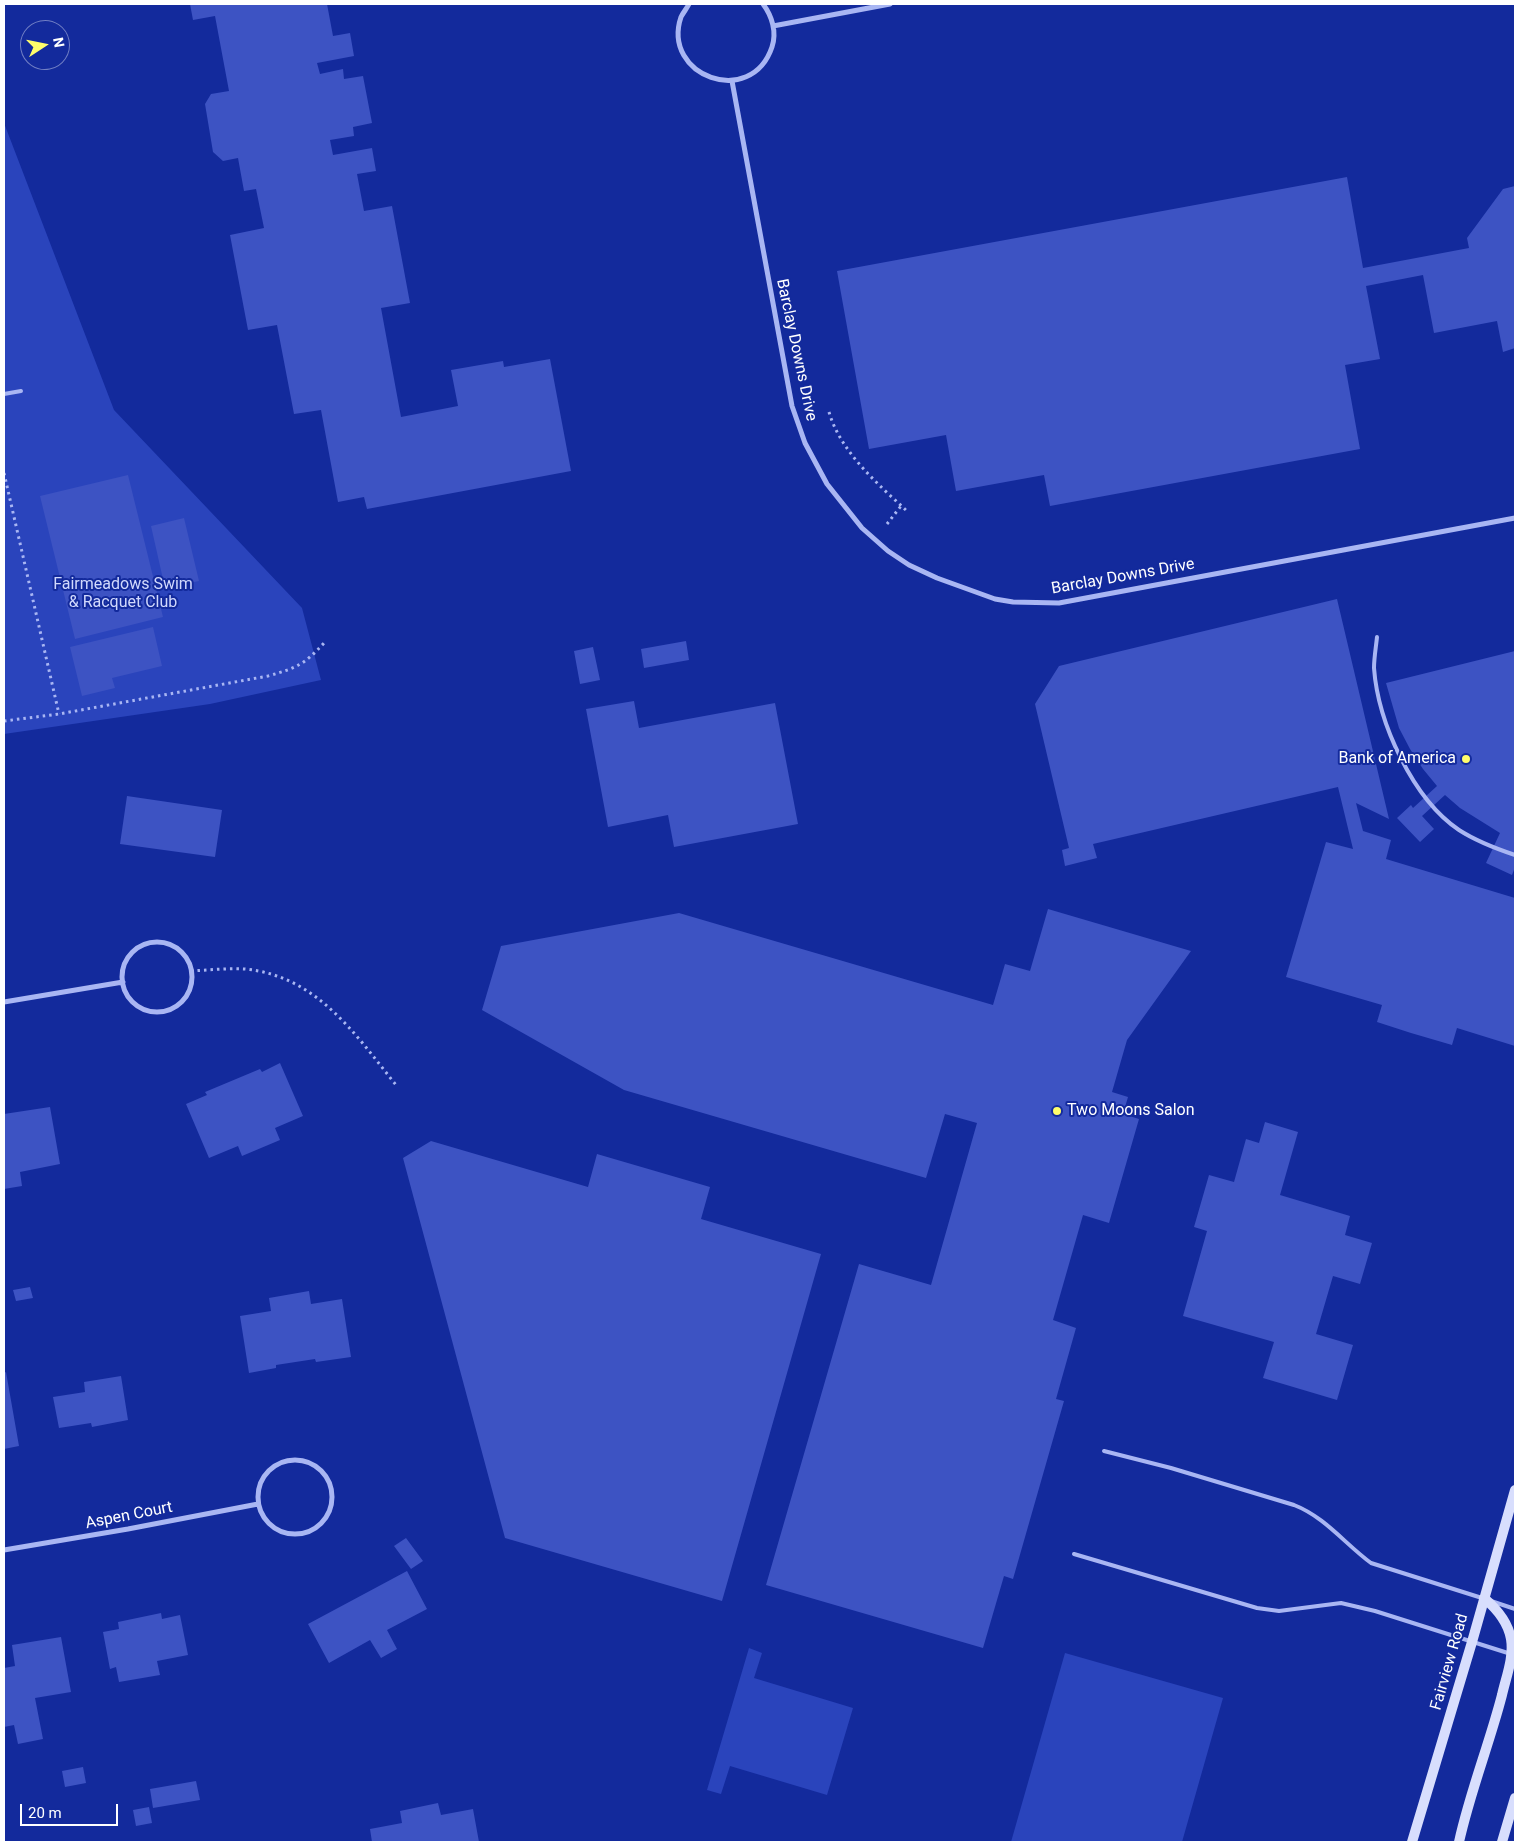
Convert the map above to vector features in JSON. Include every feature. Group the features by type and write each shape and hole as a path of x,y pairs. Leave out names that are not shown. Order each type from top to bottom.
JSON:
{"main road":[{"name":"Fairview Road","path":"1412,1842 1515,1490"},
{"path":"1459,1842 1463,1822 1514,1655 1507,1625 1493,1606 1484,1598"},
{"path":"1502,1842 1515,1798"}],"street":[{"path":"689,4 681,18 679,33 682,49 689,63 701,74 716,80 732,81 746,77 760,68 769,56 774,41 773,26 768,11 763,4"},
{"path":"773,26 890,4"},
{"name":"Barclay Downs Drive","path":"732,81 785,376 798,427 813,460 827,484 845,508 875,540 909,565 936,578 995,599 1027,603 1059,603 1515,518"},
{"path":"158,942 170,944 180,951 188,960 191,972 188,993 182,1001 172,1008 163,1011 141,1008 126,992 123,982 123,970 128,958 135,949 146,944 158,942"},
{"path":"4,1002 123,982"},
{"path":"288,1460 300,1460 311,1463 321,1470 328,1479 331,1490 331,1504 327,1516 319,1526 307,1532 295,1534 282,1532 271,1526 262,1516 258,1504 258,1492 261,1481 272,1468 288,1460"},
{"name":"Aspen Court","path":"4,1550 128,1530 258,1504"}],"lane":[{"path":"4,394 21,391"},
{"path":"1377,637 1374,666 1380,700 1394,744 1420,790 1459,830 1515,855"},
{"path":"1104,1451 1171,1468 1294,1505 1307,1510 1319,1518 1371,1563 1515,1609"},
{"path":"1074,1554 1258,1608 1279,1611 1341,1603 1375,1610 1514,1655"}],"path":[{"path":"829,412 833,424 847,449 908,512"},
{"path":"4,473 58,714"},
{"path":"887,524 902,506"},
{"path":"4,721 58,714 276,674 291,670 310,659 324,643"},
{"path":"191,972 226,968 247,969 266,973 295,984 321,1000 345,1022 396,1085"}],"green space":[{"name":"Fairmeadows Swim & Racquet Club","path":"4,123 114,410 302,608 321,680 210,704 4,734"},
{"path":"749,1648 762,1653 754,1678 853,1708 827,1795 730,1766 721,1794 707,1790"},
{"path":"1065,1653 1223,1698 1182,1842 1011,1842"}],"building":[{"path":"190,4 327,4 333,36 350,33 354,56 317,63 320,74 343,69 344,79 363,76 372,123 353,127 354,136 330,140 333,155 372,148 376,171 357,174 364,211 392,206 410,303 381,308 401,417 458,406 451,370 503,361 504,367 550,359 571,471 367,509 364,497 338,502 321,410 294,414 277,325 248,330 230,235 264,228 256,189 244,191 238,158 223,161 213,152 205,104 211,94 229,91 215,16 193,20"},
{"path":"1347,177 1363,268 1469,248 1467,238 1503,189 1515,186 1515,348 1503,352 1497,321 1434,333 1423,275 1366,286 1380,359 1345,365 1360,449 1050,506 1044,475 956,491 946,435 869,449 837,271"},
{"path":"128,475 163,617 75,639 40,496"},
{"path":"184,518 199,581 165,588 151,526"},
{"path":"1337,599 1389,819 1356,803 1363,831 1391,840 1386,859 1515,898 1515,1046 1457,1028 1452,1045 1411,1033 1377,1022 1382,1005 1286,977 1326,842 1353,849 1338,787 1093,844 1097,858 1065,866 1062,850 1069,848 1035,704 1059,666"},
{"path":"153,627 162,666 112,678 115,688 82,696 70,647"},
{"path":"686,641 689,660 644,668 641,649"},
{"path":"593,647 600,680 580,684 574,651"},
{"name":"Bank of America","path":"1515,651 1515,867 1512,875 1486,863 1500,833 1460,808 1445,795 1422,816 1434,829 1420,842 1397,818 1411,805 1413,808 1437,786 1423,769 1399,728 1386,683"},
{"path":"634,701 639,728 775,703 798,824 674,847 668,815 608,827 586,709"},
{"path":"127,796 222,810 215,857 120,844"},
{"path":"1048,909 1191,951 1127,1040 1112,1092 1128,1097 1123,1114 1139,1119 1109,1223 1083,1215 1053,1320 1076,1328 1056,1399 1064,1401 1013,1579 1004,1576 983,1648 766,1585 859,1264 931,1285 977,1123 945,1114 926,1178 624,1090 482,1010 501,946 679,913 993,1005 1005,964 1030,971"},
{"path":"280,1063 303,1116 275,1128 280,1140 242,1156 238,1146 209,1158 186,1104 207,1095 205,1092 260,1069 262,1072"},
{"path":"50,1107 60,1164 20,1172 22,1186 4,1189 4,1114"},
{"path":"1265,1122 1298,1132 1280,1195 1350,1216 1345,1235 1372,1243 1360,1284 1333,1276 1316,1334 1353,1345 1337,1400 1263,1378 1274,1342 1183,1316 1207,1231 1194,1227 1209,1175 1234,1182 1246,1139 1259,1143"},
{"path":"431,1141 588,1187 597,1154 710,1187 701,1219 821,1254 722,1601 505,1538 403,1158"},
{"path":"30,1287 33,1298 16,1301 13,1290"},
{"path":"309,1291 311,1304 342,1299 351,1357 316,1362 315,1359 276,1365 276,1368 249,1373 240,1316 271,1311 269,1298"},
{"path":"6,1372 19,1446 4,1449 4,1373"},
{"path":"121,1376 128,1420 92,1427 91,1423 59,1428 53,1397 85,1392 84,1382"},
{"path":"406,1538 423,1561 411,1569 394,1546"},
{"path":"407,1571 427,1609 387,1630 397,1649 381,1658 370,1640 329,1663 308,1624"},
{"path":"161,1613 162,1619 180,1615 188,1655 157,1661 160,1675 119,1682 116,1667 110,1669 103,1632 119,1629 118,1622"},
{"path":"61,1637 71,1692 35,1698 43,1739 18,1744 14,1725 4,1727 4,1668 15,1666 12,1645"},
{"path":"83,1767 86,1783 65,1787 62,1771"},
{"path":"196,1781 200,1800 153,1808 150,1789"},
{"path":"438,1803 441,1815 473,1809 479,1842 372,1842 370,1829 402,1823 400,1811"},
{"path":"149,1807 152,1823 136,1826 133,1810"}],"place":[{"name":"Bank of America","path":"1466,759"},
{"name":"Two Moons Salon","path":"1057,1111"}]}
